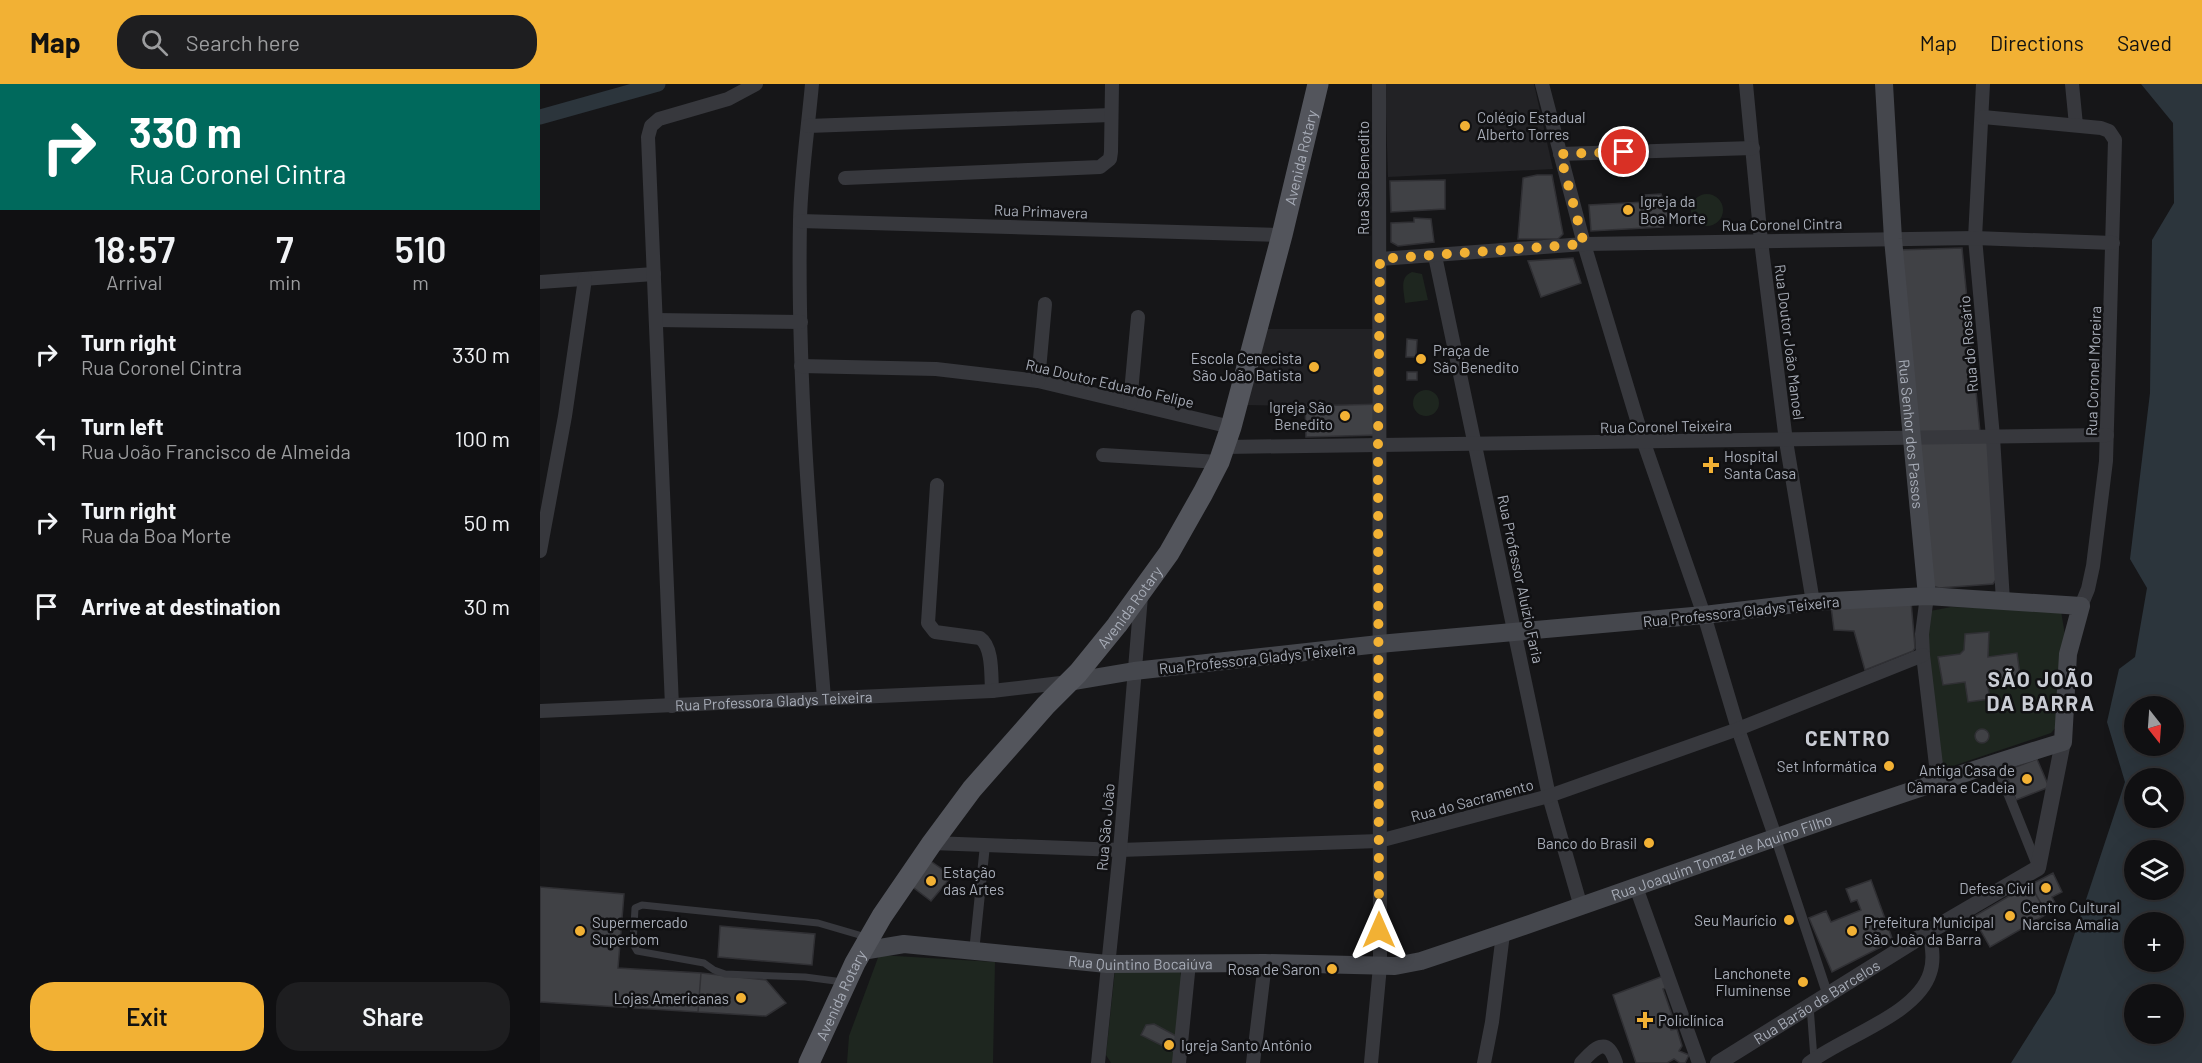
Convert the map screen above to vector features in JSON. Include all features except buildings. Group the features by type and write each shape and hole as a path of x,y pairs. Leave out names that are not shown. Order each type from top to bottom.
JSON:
{"main road":[{"name":"Avenida Rotary","path":"809,1063 846,982 882,916 972,789 1041,710 1069,682 1141,594 1169,553 1225,446 1318,84"},
{"name":"Rua Senhor dos Passos","path":"1884,84 1893,239 1927,596"},
{"name":"Rua Professora Gladys Teixeira","path":"1069,682 1134,671 1378,644 1704,615 1813,602 1927,596 2081,606"},
{"path":"2063,742 2068,654 2081,606"},
{"name":"Rua Joaquim Tomaz de Aquino Filho","path":"1380,966 1395,966 1421,961 1581,908 1938,782 2063,742"},
{"path":"882,916 894,935 904,944"},
{"name":"Rua Quintino Bocaiúva","path":"866,944 884,946 904,944 1107,964 1265,963 1380,966"}],"street":[{"path":"672,706 648,137 651,126 659,119 728,99 756,84"},
{"path":"812,84 801,185 801,366 824,698"},
{"path":"846,178 1101,167 1110,159 1112,84"},
{"name":"Rua São Benedito","path":"1371,1063 1380,966 1379,84"},
{"path":"1542,84 1584,244 1644,443 1704,615 1738,729 1828,996"},
{"name":"Rua Doutor João Manoel","path":"1746,84 1761,241 1786,441 1813,602"},
{"name":"Rua do Rosário","path":"1983,84 1975,238 1993,437 2003,602"},
{"path":"1983,117 2076,125 2072,84"},
{"path":"808,126 1111,115"},
{"name":"Rua Coronel Moreira","path":"2076,125 2101,128 2113,135 2116,146 2107,435 2093,566 2088,590 2081,606"},
{"path":"1560,154 1753,148"},
{"name":"Rua Primavera","path":"800,221 1281,235"},
{"name":"Rua Coronel Cintra","path":"1380,259 1584,244 1975,238 2113,243"},
{"name":"Rua Professor Aluízio Faria","path":"1435,256 1549,796 1581,908"},
{"path":"540,282 654,274"},
{"path":"540,551 565,416 585,279"},
{"path":"1038,381 1045,304"},
{"path":"1130,403 1138,317"},
{"path":"656,320 801,322"},
{"name":"Rua Doutor Eduardo Felipe","path":"801,366 936,369 1038,381 1130,403 1225,446"},
{"name":"Rua Coronel Teixeira","path":"1225,446 1644,443 2107,435"},
{"path":"1103,455 1225,446"},
{"path":"937,484 928,623 935,632 980,638 985,641 992,691"},
{"name":"Rua São João","path":"1098,1063 1120,850 1141,594"},
{"name":"Rua Senhor dos Passos","path":"1927,596 1922,634 1923,655 1938,782"},
{"name":"Rua do Sacramento","path":"932,843 1120,850 1379,841 1549,796 1738,729 1923,655"},
{"name":"Rua Professora Gladys Teixeira","path":"540,711 992,691 1069,682"},
{"path":"2038,868 2063,742"},
{"path":"1996,763 2038,868"},
{"path":"974,952 985,845"},
{"name":"Rua Barão de Barcelos","path":"1718,1063 1930,931 2038,868"},
{"path":"1636,887 1698,1063"},
{"path":"1811,1061 1873,1026 1901,1008 1918,993 1930,974 1933,958 1930,931"},
{"path":"1484,1063 1492,1022 1503,934"},
{"path":"1179,1063 1189,963"},
{"path":"1253,1063 1265,963"},
{"path":"1581,1063 1594,1048 1605,1046 1613,1055 1616,1063"}],"lane":[{"path":"846,982 805,977 725,974 704,963 637,951 633,944 635,908 642,905 818,923 866,944"},
{"path":"1810,1006 1811,1061"}],"shaded area":[{"name":"Colégio Estadual Alberto Torres","path":"1385,84 1534,84 1553,169 1388,177"},
{"path":"2141,84 2202,84 2202,1063 2011,1063 2055,993 2124,785 2124,828 2184,828 2184,768 2124,768 2124,779 2107,722 2119,669 2135,657 2147,588 2130,559 2150,393 2152,240 2174,203 2173,123"},
{"path":"1707,194 1718,199 1723,210 1718,221 1707,226 1696,221 1691,210 1696,199"},
{"path":"1412,272 1422,274 1428,300 1405,303 1404,281 1405,277"},
{"name":"Escola Cenecista São João Batista","path":"1265,329 1373,329 1372,404 1246,405"},
{"path":"1426,390 1435,394 1439,403 1435,412 1426,416 1417,412 1413,403 1417,394"},
{"path":"1951,607 2061,611 2065,635 2058,725 2051,733 1944,769 1938,765 1925,612"},
{"path":"879,955 995,962 993,1063 847,1063 849,1036"},
{"path":"1180,969 1182,985 1174,1063 1111,1063 1106,1055 1115,970"}],"waterway":[{"path":"540,117 658,84"}],"place":[{"name":"Colégio Estadual Alberto Torres","path":"1465,126"},
{"name":"Igreja da Boa Morte","path":"1628,210"},
{"name":"Praça de São Benedito","path":"1421,359"},
{"name":"Escola Cenecista São João Batista","path":"1314,367"},
{"name":"Igreja São Benedito","path":"1345,416"},
{"name":"Hospital Santa Casa","path":"1711,465"},
{"name":"Set Informática","path":"1889,766"},
{"name":"Antiga Casa de Câmara e Cadeia","path":"2027,779"},
{"name":"Banco do Brasil","path":"1649,843"},
{"name":"Estação das Artes","path":"931,881"},
{"name":"Defesa Civil","path":"2046,888"},
{"name":"Centro Cultural Narcisa Amalia","path":"2010,916"},
{"name":"Seu Maurício","path":"1789,920"},
{"name":"Supermercado Superbom","path":"580,931"},
{"name":"Prefeitura Municipal São João da Barra","path":"1852,931"},
{"name":"Rosa de Saron","path":"1332,969"},
{"name":"Lanchonete Fluminense","path":"1803,982"},
{"name":"Lojas Americanas","path":"741,998"},
{"name":"Policlínica","path":"1645,1020"},
{"name":"Igreja Santo Antônio","path":"1169,1045"}],"district":[{"name":"SÃO JOÃO DA BARRA","path":"2041,690"},
{"name":"CENTRO","path":"1848,737"}],"route":[{"path":"1379,930 1380,259 1584,244 1560,154 1624,152"}]}
